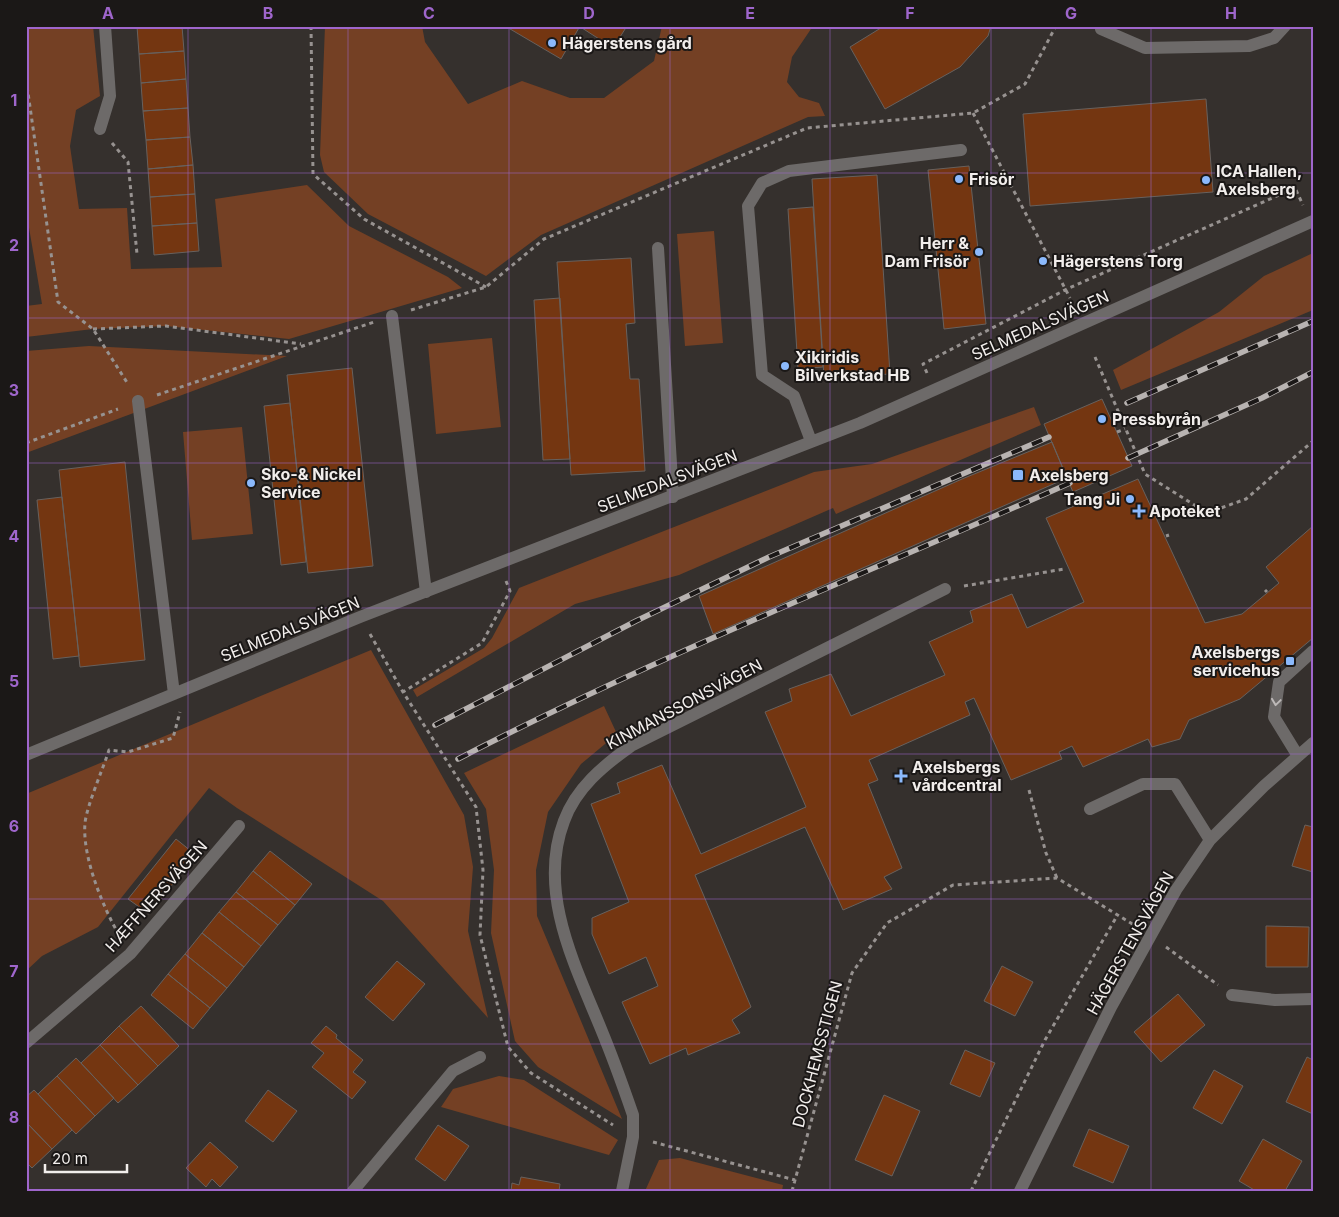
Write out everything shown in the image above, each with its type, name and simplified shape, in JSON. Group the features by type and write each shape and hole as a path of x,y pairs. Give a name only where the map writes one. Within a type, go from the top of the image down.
{"street":[{"path":"100,129 110,96 105,26"},
{"path":"1101,29 1145,48 1249,46 1274,38 1285,26"},
{"path":"811,442 794,396 762,376 748,206 762,183 788,171 961,150"},
{"name":"SELMEDALSVÄGEN","path":"26,755 426,592 673,497 881,414 1313,221"},
{"path":"658,248 673,497"},
{"path":"392,316 426,592"},
{"path":"138,401 180,692"},
{"name":"KINMANSSONSVÄGEN","path":"622,1191 633,1137 633,1115 573,962 560,917 554,882 564,821 579,792 601,767 631,746 945,589"},
{"path":"1298,756 1274,717 1275,709 1279,682 1313,651"},
{"name":"HÄGERSTENSVÄGEN","path":"1020,1191 1103,1024 1176,890 1210,840 1313,743"},
{"path":"1090,810 1143,784 1175,784 1210,840"},
{"name":"HÆFFNERSVÄGEN","path":"26,1043 130,954 240,826"},
{"path":"1232,995 1275,1000 1313,999"},
{"path":"353,1191 453,1071 480,1057"}],"path":[{"path":"311,26 313,174 364,220 486,288"},
{"path":"26,443 138,401 303,344 486,288 544,239 807,128 973,113 1026,84 1056,26"},
{"path":"26,79 58,302 93,329 138,401"},
{"path":"973,113 1067,289 1070,298"},
{"path":"100,129 128,162 137,254"},
{"path":"923,364 1067,289 1295,188"},
{"path":"93,329 166,326 303,344"},
{"path":"1095,357 1108,392 1145,474 1208,513 1246,499 1313,441"},
{"path":"1117,432 1124,428"},
{"path":"403,692 482,642 510,591 499,564"},
{"path":"945,589 1064,569"},
{"path":"378,649 476,807 483,870 480,934 508,1047 531,1074 633,1137 795,1180"},
{"path":"130,954 105,910 90,864 86,823 109,750 128,752 174,738 180,692"},
{"path":"1029,790 1046,853 1057,878 1150,935 1232,995"},
{"name":"DOCKHEMSSTIGEN","path":"792,1191 852,973 887,923 953,885 1057,878"},
{"path":"971,1191 1045,1040 1117,916"}],"shaded area":[{"path":"26,26 93,26 100,96 76,110 70,146 79,209 127,208 131,269 222,267 215,199 307,185 349,226 448,277 462,288 289,339 166,326 93,329 26,337 26,306 42,304 26,210"},
{"path":"325,26 422,26 425,42 468,104 522,81 570,98 604,98 654,61 662,26 813,26 792,57 787,82 799,97 819,103 825,116 808,117 541,235 486,276 368,214 324,172 320,155"},
{"path":"714,231 723,343 685,346 677,234"},
{"path":"1313,253 1313,310 1121,390 1113,370 1219,312 1264,276"},
{"path":"492,338 501,427 436,434 428,344"},
{"path":"89,346 287,356 26,453 26,351"},
{"path":"1034,407 1041,425 836,514 833,508 679,575 575,604 417,697 413,690 484,648 492,638 519,588 814,472 872,464"},
{"path":"242,427 253,534 192,540 183,432"},
{"path":"371,650 464,815 473,867 468,931 488,1018 383,901 237,808 209,788 98,927 42,956 26,971 26,794"},
{"path":"604,706 617,734 581,764 548,812 536,870 537,916 622,1119 538,1067 515,1041 491,933 494,870 486,809 464,773"},
{"path":"499,1076 524,1080 618,1140 609,1155 441,1107 453,1089"},
{"path":"680,1158 783,1185 782,1191 645,1191 659,1160"}],"building":[{"path":"137,26 182,26 184,51 139,54"},
{"name":"Hägerstens gård","path":"505,26 580,26 561,59"},
{"path":"584,26 627,26 613,48 582,28"},
{"path":"884,26 906,26 907,29 910,26 991,26 988,36 960,67 885,109 850,47"},
{"path":"184,51 186,79 141,83 139,54"},
{"path":"186,79 188,108 143,111 141,83"},
{"path":"1206,99 1213,192 1030,206 1023,114"},
{"path":"188,108 190,137 146,140 143,111"},
{"path":"190,137 193,165 148,169 146,140"},
{"path":"193,165 195,194 150,197 148,169"},
{"path":"969,166 986,324 944,329 928,170"},
{"path":"877,175 890,374 824,378 812,179"},
{"path":"195,194 197,223 152,226 150,197"},
{"path":"813,207 823,367 798,369 788,209"},
{"path":"197,223 199,251 154,255 152,226"},
{"path":"631,258 635,323 626,324 630,379 639,379 645,471 571,475 557,262"},
{"path":"560,298 570,459 543,460 534,300"},
{"path":"352,368 373,566 308,573 287,375"},
{"path":"1102,399 1132,466 1073,492 1044,424"},
{"path":"290,403 306,562 281,565 264,406"},
{"path":"1052,442 1067,478 713,634 699,596 962,479"},
{"path":"125,462 145,660 80,667 59,470"},
{"path":"1138,479 1205,623 1242,614 1279,583 1266,567 1313,526 1313,638 1240,699 1189,720 1180,739 1152,747 1148,739 1083,767 1072,746 1059,752 1062,759 1011,780 974,698 965,702 970,715 869,760 878,780 868,784 902,868 884,877 892,889 843,910 805,827 695,875 751,1007 732,1020 740,1033 688,1055 686,1048 650,1064 622,1002 658,986 646,957 609,974 592,934 592,918 629,902 591,804 620,793 617,783 662,765 701,854 806,807 765,712 792,701 789,689 831,674 851,716 945,675 929,642 973,622 970,611 1012,594 1027,628 1084,602 1046,518"},
{"path":"62,497 79,656 53,659 37,500"},
{"path":"1305,825 1313,827 1313,872 1292,866"},
{"path":"176,839 196,855 149,914 128,899"},
{"path":"270,851 312,884 295,905 253,871"},
{"path":"253,871 295,905 278,925 236,892"},
{"path":"236,892 278,925 261,946 219,912"},
{"path":"219,912 261,946 244,967 202,933"},
{"path":"1266,926 1309,927 1308,967 1266,967"},
{"path":"202,933 244,967 227,988 185,954"},
{"path":"185,954 227,988 210,1008 168,974"},
{"path":"397,961 425,984 393,1021 365,997"},
{"path":"1002,966 1033,982 1015,1016 984,1001"},
{"path":"168,974 210,1008 193,1029 151,995"},
{"path":"1178,994 1205,1025 1161,1062 1134,1032"},
{"path":"141,1006 179,1046 158,1066 119,1026"},
{"path":"119,1026 158,1066 138,1085 100,1045"},
{"path":"326,1026 337,1035 336,1038 363,1060 353,1072 366,1082 352,1099 312,1067 324,1053 311,1043"},
{"path":"100,1045 138,1085 118,1103 81,1063"},
{"path":"965,1050 995,1063 980,1097 950,1084"},
{"path":"1307,1057 1313,1060 1313,1114 1286,1102"},
{"path":"76,1058 114,1098 95,1116 57,1076"},
{"path":"1214,1070 1243,1086 1222,1124 1193,1108"},
{"path":"57,1076 95,1116 76,1134 38,1094"},
{"path":"34,1090 72,1130 52,1149 26,1122 26,1097"},
{"path":"268,1090 297,1111 273,1142 245,1121"},
{"path":"884,1095 920,1111 892,1176 855,1160"},
{"path":"26,1122 52,1149 32,1168 26,1162"},
{"path":"438,1125 469,1146 445,1181 415,1159"},
{"path":"1089,1129 1129,1146 1113,1183 1073,1166"},
{"path":"1263,1139 1302,1161 1285,1191 1256,1191 1239,1181"},
{"path":"210,1142 238,1167 220,1187 212,1179 206,1187 186,1168"},
{"path":"521,1177 560,1184 559,1191 511,1191 512,1183 519,1185"}],"railway":[{"path":"1127,403 1313,321"},
{"path":"1128,458 1262,398 1313,372"},
{"path":"435,725 636,621 769,557 1049,437"},
{"path":"458,759 533,721 685,650 1070,483"}],"place":[{"name":"Hägerstens gård","path":"552,43"},
{"name":"Frisör","path":"959,179"},
{"name":"ICA Hallen, Axelsberg","path":"1206,180"},
{"name":"Herr & Dam Frisör","path":"979,252"},
{"name":"Hägerstens Torg","path":"1043,261"},
{"name":"Xikiridis Bilverkstad HB","path":"785,366"},
{"name":"Pressbyrån","path":"1102,419"},
{"name":"Axelsberg","path":"1018,475"},
{"name":"Sko-& Nickel Service","path":"251,483"},
{"name":"Tang Ji","path":"1130,499"},
{"name":"Apoteket","path":"1139,511"},
{"name":"Axelsbergs servicehus","path":"1290,661"},
{"name":"Axelsbergs vårdcentral","path":"901,776"}]}
